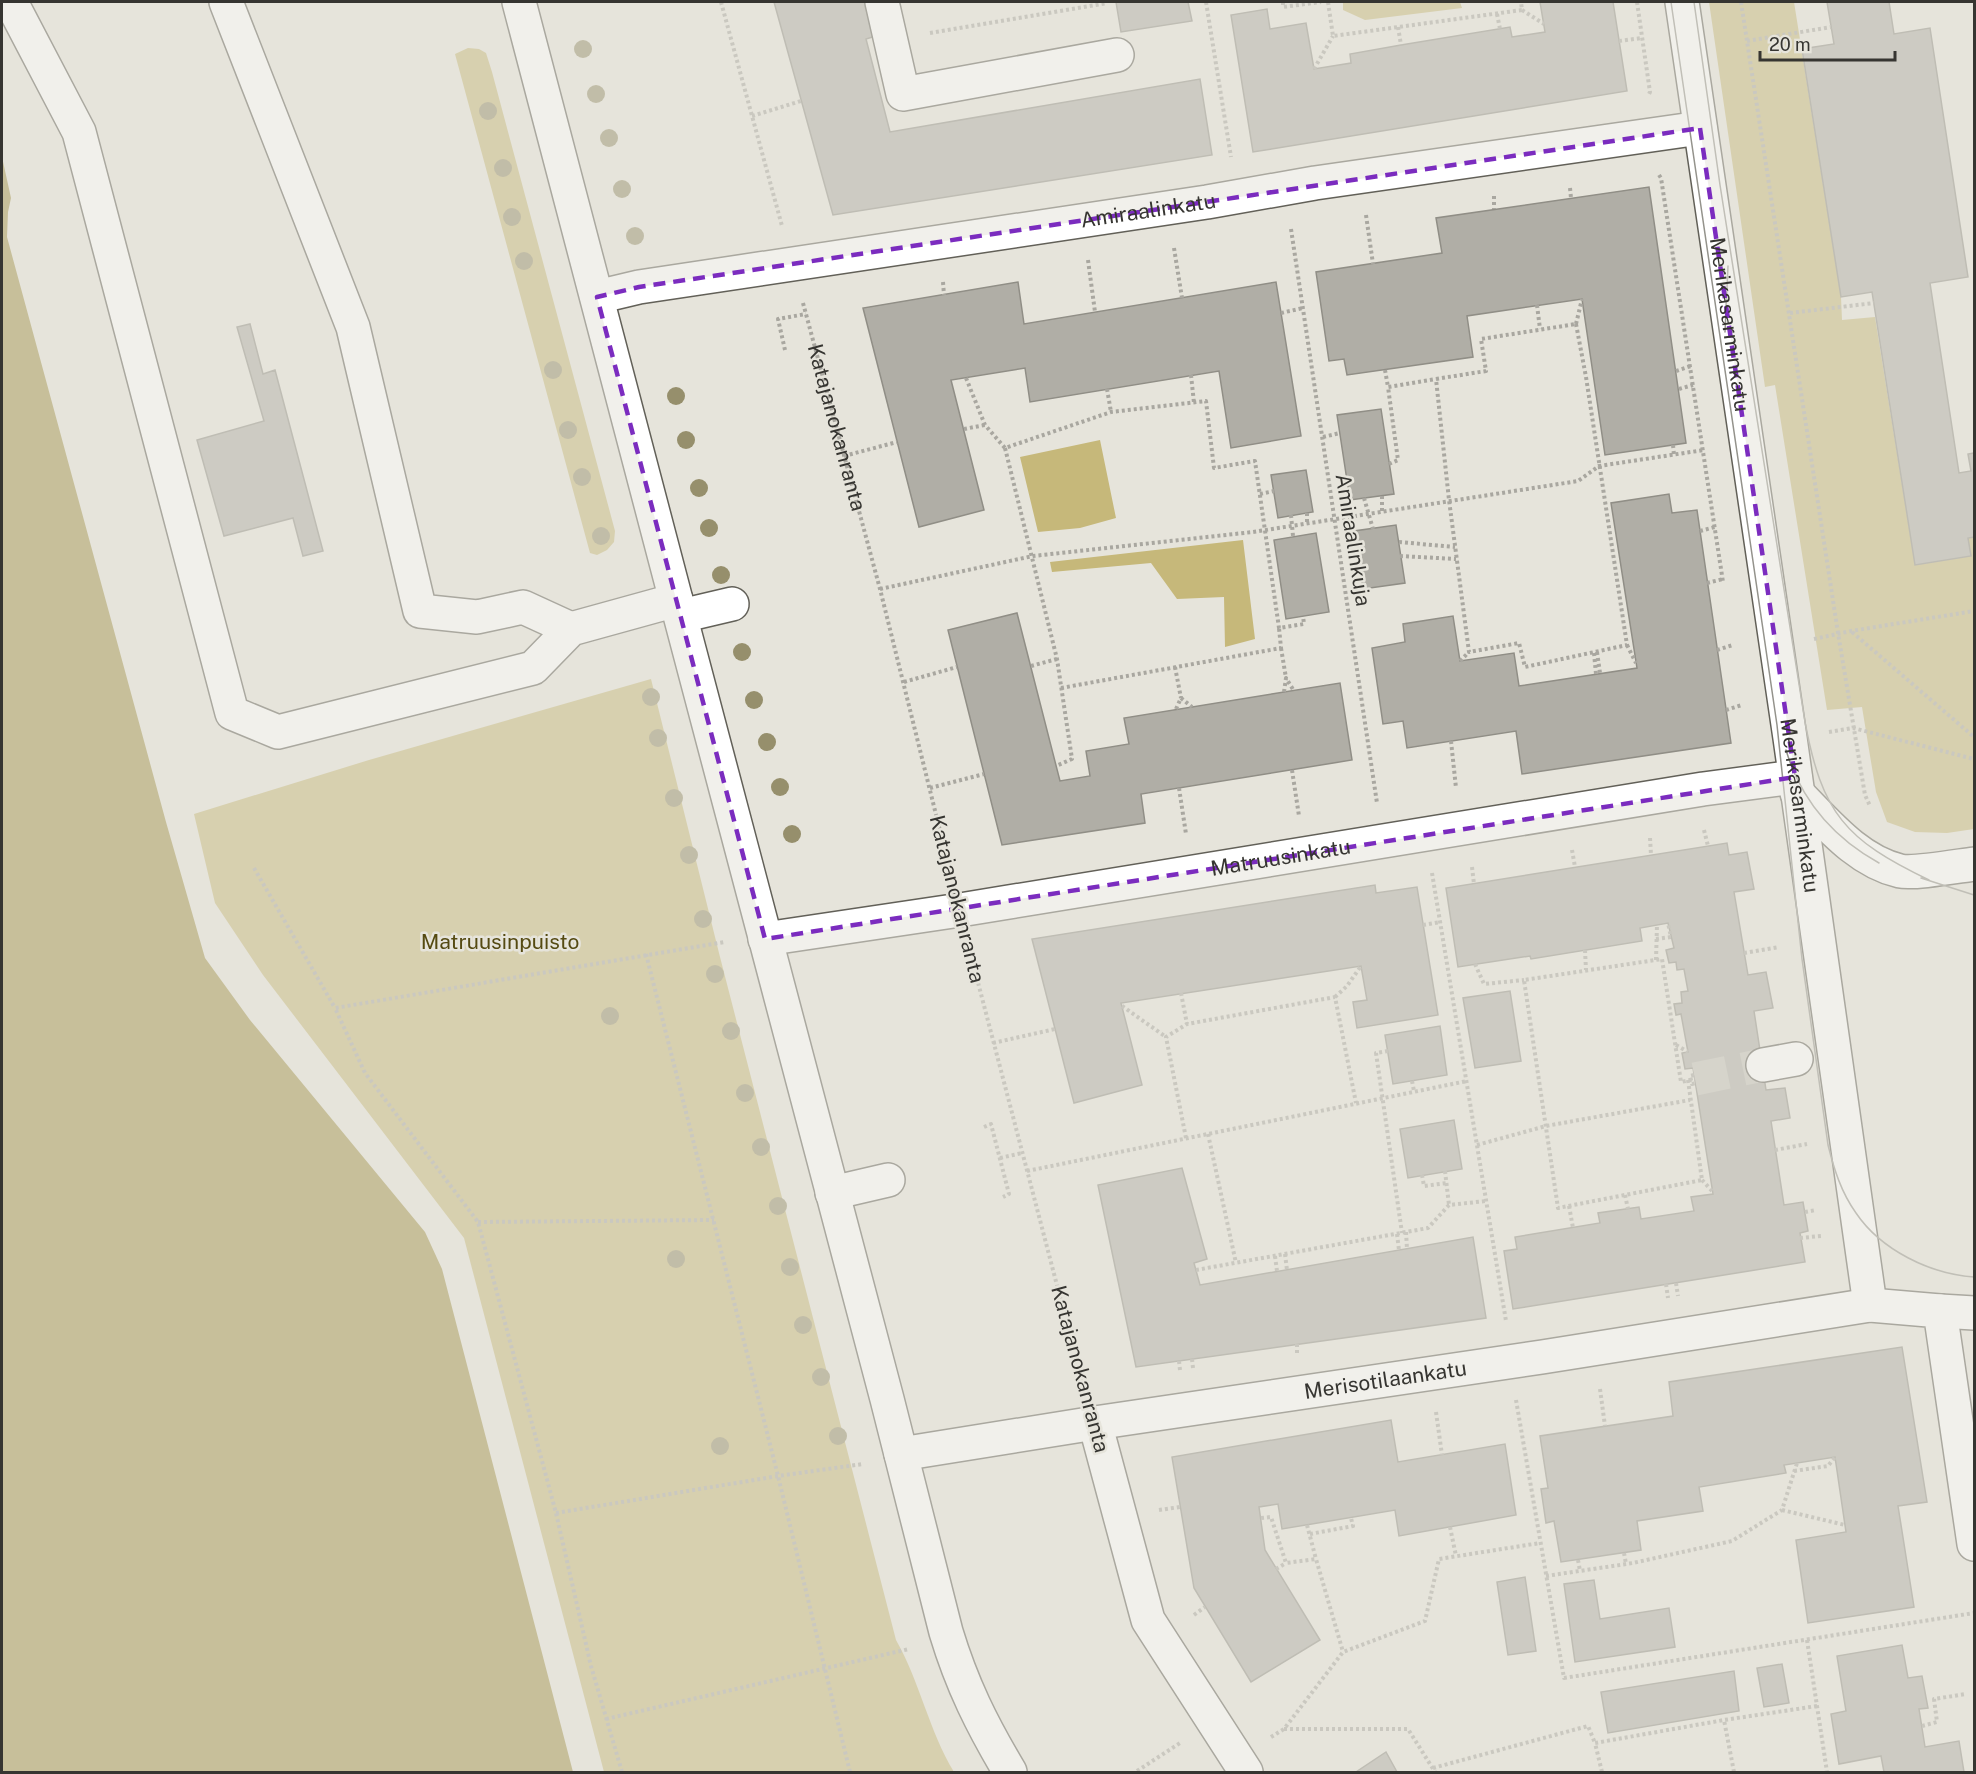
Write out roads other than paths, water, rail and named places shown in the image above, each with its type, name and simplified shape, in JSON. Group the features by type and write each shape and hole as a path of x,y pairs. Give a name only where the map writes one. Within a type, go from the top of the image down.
{"street":[{"path":"11,2 79,132 232,713 278,732 533,668 571,629 679,608 732,604"},
{"path":"226,2 353,327 420,611 477,617 523,607 571,629"},
{"path":"519,2 957,1667 982,1725 1010,1773"},
{"path":"882,2 903,94 1117,55"},
{"name":"Merikasarminkatu","path":"1682,2 1870,1305"},
{"name":"Amiraalinkatu","path":"597,297 639,287 1207,202 1315,183 1700,128"},
{"path":"1796,785 1841,836 1860,852 1879,863 1901,872 1974,864"},
{"name":"Matruusinkatu","path":"765,939 1405,839 1703,789 1796,785"},
{"path":"1763,1065 1796,1059"},
{"path":"832,1193 888,1180"},
{"path":"1870,1305 1974,1313"},
{"name":"Merisotilaankatu","path":"901,1454 1870,1305"},
{"path":"1940,1311 1974,1544"},
{"name":"Katajanokanranta","path":"1095,1423 1148,1620 1241,1765"}],"tunnel":[{"path":"1695,1079 1763,1065"}],"tram line":[{"path":"1671,2 1777,725 1802,959 1828,1145 1846,1197 1866,1226 1879,1238 1893,1249 1924,1265 1957,1275 1974,1277"},
{"path":"1694,2 1720,185 1805,722 1812,753 1820,779 1842,820 1857,836 1877,851 1929,880"},
{"path":"1725,332 1728,266"},
{"path":"1786,750 1801,785 1821,816 1848,842 1879,863"},
{"path":"1921,878 1974,895"}],"park label":[{"name":"Matruusinpuisto","path":"500,942"}]}
